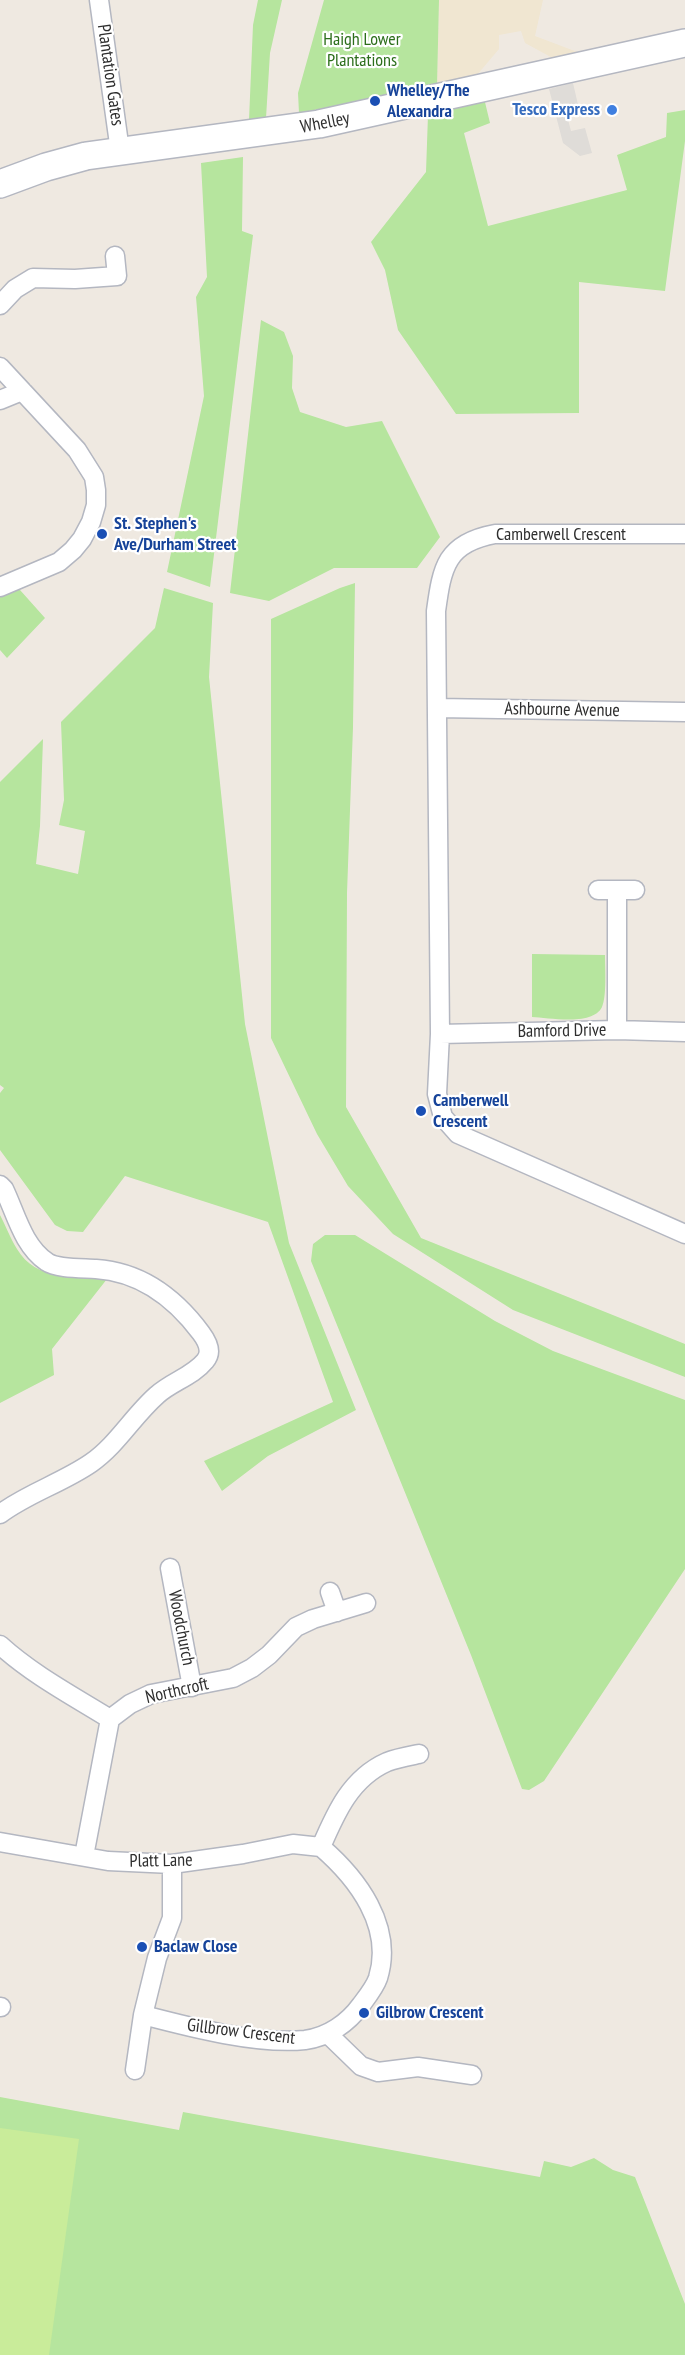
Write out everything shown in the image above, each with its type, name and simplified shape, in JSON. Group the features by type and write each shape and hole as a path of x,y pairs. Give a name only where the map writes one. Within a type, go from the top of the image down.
{"main road":[{"name":"Whelley","path":"0,184 46,167 86,156 293,129 449,97 685,43"}],"street":[{"name":"Plantation Gates","path":"99,0 120,151"},
{"path":"0,305 15,289 33,278 119,283 116,256"},
{"path":"0,367 77,450 94,477 96,505 91,522 82,539 59,562 0,587"},
{"path":"0,400 22,391"},
{"name":"Camberwell Crescent","path":"685,534 495,534 474,538 455,550 440,576 436,612 440,1034 437,1094 443,1117 458,1134 685,1234"},
{"name":"Ashbourne Avenue","path":"438,708 685,712"},
{"path":"598,890 626,890 617,1030"},
{"name":"Bamford Drive","path":"440,1034 617,1030 685,1032"},
{"path":"0,1185 30,1244 49,1263 121,1272 154,1287 192,1320 207,1341 209,1352 206,1361 158,1394 108,1449 90,1464 18,1501 0,1514"},
{"name":"Woodchurch","path":"170,1568 180,1588 192,1687"},
{"path":"330,1592 337,1611"},
{"name":"Northcroft","path":"110,1719 130,1704 151,1694 233,1678 252,1668 269,1655 296,1628 313,1619 366,1603"},
{"path":"0,1645 48,1680 110,1719 84,1856"},
{"path":"321,1847 333,1818 353,1787 372,1770 389,1761 419,1754"},
{"name":"Platt Lane","path":"0,1842 108,1861 172,1864 293,1844 321,1847"},
{"name":"Gillbrow Crescent","path":"143,2014 198,2030 276,2040 305,2040 329,2035 356,2013 378,1980 382,1963 381,1941 366,1898 338,1862 321,1847"},
{"path":"135,2070 143,2014 157,1958 172,1917 172,1864"},
{"path":"329,2035 361,2066 378,2072 418,2067 476,2076"}],"shaded area":[{"path":"439,0 543,0 535,36 588,56 560,62 525,43 521,31 499,35 499,49 477,75 437,86"},
{"path":"573,83 579,109 566,112 571,131 585,128 592,153 580,156 563,143 549,89"}],"green space":[{"name":"Haigh Lower Plantations","path":"258,0 282,0 270,53 266,118 249,120 253,25"},
{"name":"Haigh Lower Plantations","path":"324,0 439,0 437,86 299,113 298,93"},
{"path":"484,98 490,123 464,133 488,226 627,190 617,155 666,137 667,113 685,110 685,141 665,291 579,282 579,413 456,414 398,330 385,270 371,242 426,172 428,115"},
{"path":"243,157 242,231 253,235 210,587 167,572 204,396 196,297 207,277 201,163"},
{"path":"261,320 284,332 293,356 292,388 300,412 346,427 382,421 440,537 417,568 334,568 269,601 230,593"},
{"path":"12,581 45,618 7,658 0,650 0,587"},
{"path":"355,583 347,893 346,1107 421,1238 685,1344 685,1377 513,1310 393,1234 348,1186 317,1134 271,1038 271,619"},
{"path":"164,588 213,603 209,677 245,1024 289,1243 356,1410 268,1456 222,1491 204,1461 333,1402 268,1222 125,1176 83,1232 67,1231 55,1225 0,1150 0,1093 4,1088 0,1085 0,782 43,739 40,826 36,864 78,874 85,831 59,825 64,800 61,722 155,628"},
{"path":"532,954 605,955 605,996 602,1007 590,1017 581,1019 532,1017"},
{"path":"0,1215 17,1249 35,1267 45,1272 69,1277 107,1279 52,1349 54,1375 0,1403"},
{"path":"325,1235 355,1235 495,1321 553,1351 685,1400 685,1569 544,1781 529,1790 522,1789 471,1655 311,1261 313,1244"},
{"path":"0,2097 179,2130 183,2112 540,2177 544,2161 571,2167 594,2158 613,2170 635,2177 685,2304 685,2355 0,2355"},
{"path":"0,2128 79,2139 49,2355 0,2355"}],"place":[{"name":"Whelley/The Alexandra","path":"375,101"},
{"name":"Tesco Express","path":"612,110"},
{"name":"St. Stephen's Ave/Durham Street","path":"102,534"},
{"name":"Camberwell Crescent","path":"421,1111"},
{"name":"Baclaw Close","path":"142,1947"},
{"name":"Gilbrow Crescent","path":"364,2013"}]}
